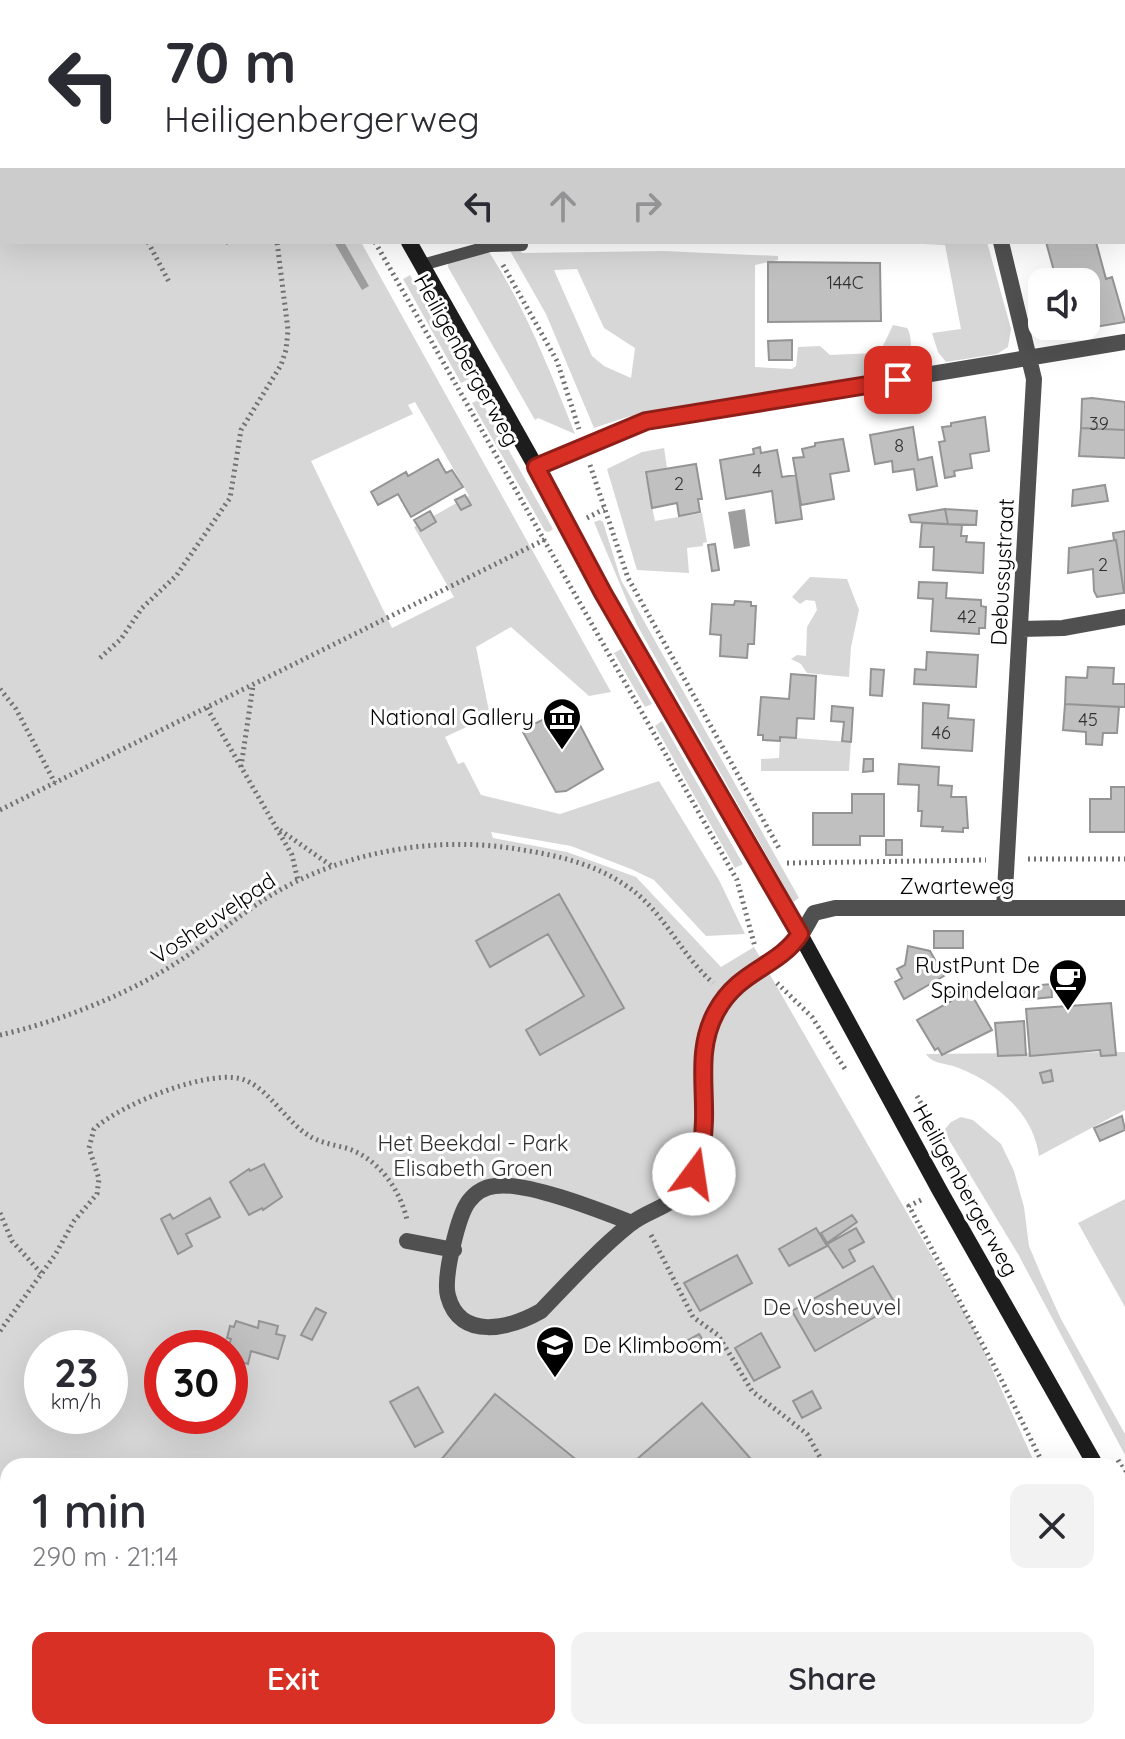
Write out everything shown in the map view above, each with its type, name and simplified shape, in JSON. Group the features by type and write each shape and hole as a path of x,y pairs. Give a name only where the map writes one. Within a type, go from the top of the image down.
{"main road":[{"name":"Heiligenbergerweg","path":"410,244 603,593 800,934 940,1191 1091,1458"}],"street":[{"name":"Debussystraat","path":"1002,244 1034,379 1004,908"},
{"path":"536,467 646,421 1125,342"},
{"path":"1021,629 1063,628 1125,617"},
{"name":"Zwarteweg","path":"800,934 814,913 835,908 1125,908"},
{"path":"637,1220 517,1187 496,1185 477,1193 463,1211 447,1282 448,1297 462,1317 473,1324 500,1328 541,1311 637,1220 673,1201 683,1191 694,1174 703,1136 703,1054 715,1013 728,994 751,972 790,949 800,934"},
{"path":"407,1241 454,1250"}],"lane":[{"name":"Heiligenbergerweg","path":"422,265 490,246 522,245"}],"path":[{"path":"149,244 169,282"},
{"path":"100,658 121,639 142,608 176,576 230,498 241,430 281,365 286,350 288,330 277,244"},
{"name":"Heiligenbergerweg","path":"376,244 737,880 753,943 764,965 780,987 799,1005"},
{"path":"510,274 557,361 628,578 794,876"},
{"path":"0,810 544,540"},
{"path":"241,767 253,685"},
{"path":"0,689 16,709 55,783"},
{"path":"207,708 292,855 298,881"},
{"path":"276,827 333,867"},
{"name":"Vosheuvelpad","path":"0,1035 64,1015 141,984 200,947 265,899 298,881 333,867 401,849 461,844 510,848 585,864 612,876 652,905 695,966 728,994"},
{"path":"787,863 1125,859"},
{"path":"0,1331 74,1221 97,1194 99,1179 89,1148 94,1129 135,1103 225,1076 244,1079 255,1086 312,1138 353,1151 374,1164 395,1190 404,1208 409,1227 407,1241"},
{"path":"940,1191 909,1206 1040,1458"},
{"path":"0,1213 12,1241 41,1273"},
{"path":"637,1220 693,1317 718,1335 752,1391 807,1434 820,1458"}],"green space":[{"name":"Het Beekdal - Park Elisabeth Groen","path":"0,244 362,244 611,692 589,696 511,627 476,647 490,716 445,737 458,764 464,762 481,795 560,814 659,781 719,880 745,934 706,936 654,880 571,846 491,832 493,838 567,852 636,877 721,967 754,947 974,1329 1032,1458 0,1458","holes":["415,402 469,496 414,527 454,597 392,628 311,461 413,414 408,405"]},
{"path":"506,244 517,244 522,253 663,251 778,256 778,260 755,265 755,367 792,369 796,366 798,347 820,346 830,355 874,353 882,348 893,325 907,328 910,335 913,356 909,368 627,417 594,428 546,314","holes":["577,269 604,328 635,348 631,378 604,366 592,356 554,270"]},
{"path":"923,244 988,244 1011,329 1008,347 997,354 946,362 938,352 932,333 961,329 945,245"},
{"path":"489,252 526,318 575,434 538,418 535,420 448,267 448,262"},
{"path":"410,275 469,379 461,383 403,279"},
{"path":"480,399 553,529 549,532 545,531 472,403"},
{"path":"664,448 667,468 645,473 655,521 702,513 707,542 703,546 687,548 689,573 637,570 607,469 642,452"},
{"path":"600,520 621,580 799,898 793,902 637,625 594,522"},
{"path":"810,577 847,579 859,610 851,647 849,677 807,673 801,664 791,659 797,655 806,656 807,627 817,610 815,601 806,600 800,604 792,597"},
{"path":"621,649 652,704 645,707 614,653"},
{"path":"662,721 743,864 735,868 655,726"},
{"path":"780,737 851,742 849,771 761,771 761,759 779,758"},
{"path":"1125,1052 1125,1110 1039,1156 1029,1126 1000,1092 987,1082 955,1066 937,1062 926,1054"},
{"path":"961,1117 973,1120 1001,1144 1014,1171 1024,1207 1029,1246 1061,1319 1125,1434 1125,1455 1018,1254 949,1140 945,1129"},
{"path":"1125,1199 1125,1307 1078,1223"}],"shaded area":[{"path":"335,244 345,244 369,286 362,290"},
{"path":"745,509 750,546 734,549 728,512"}],"building":[{"path":"1047,244 1097,244 1106,279 1112,277 1125,322 1100,326 1100,268 1053,268"},
{"path":"768,262 880,263 881,321 768,322"},
{"path":"792,340 792,360 769,360 768,341"},
{"path":"1082,399 1125,402 1125,430 1081,428"},
{"path":"985,417 989,451 970,454 972,468 954,471 955,476 945,478 939,442 945,441 942,427"},
{"path":"913,427 918,460 932,457 937,486 917,490 914,469 893,472 892,461 875,464 870,435"},
{"path":"1081,428 1125,430 1125,458 1079,456"},
{"path":"843,439 849,471 830,474 834,499 801,505 793,458 804,457 802,449 815,446 815,443"},
{"path":"760,447 761,453 777,450 782,477 796,475 802,519 776,523 772,491 726,499 720,460 754,454 753,449"},
{"path":"438,459 446,473 452,470 463,487 411,517 398,494 378,505 371,492 406,472 408,476"},
{"path":"696,464 702,499 698,499 700,512 679,516 677,503 652,508 646,472"},
{"path":"1105,485 1108,501 1072,506 1073,490"},
{"path":"465,495 471,505 461,510 455,500"},
{"path":"945,509 977,511 976,525 948,524"},
{"path":"945,509 948,524 911,522 909,515"},
{"path":"430,511 436,522 421,531 414,520"},
{"path":"922,523 962,525 961,536 967,536 966,542 984,543 983,573 933,570 934,547 920,547"},
{"path":"1125,531 1125,593 1124,593 1113,533"},
{"path":"1116,540 1124,593 1097,597 1093,569 1068,573 1069,548"},
{"path":"715,544 719,570 712,571 708,545"},
{"path":"919,582 947,583 946,598 981,600 981,606 986,607 985,628 979,628 979,634 931,631 933,599 918,598"},
{"path":"735,601 751,602 751,606 756,606 754,644 748,644 747,658 720,656 721,635 710,634 712,604 734,605"},
{"path":"927,652 978,655 976,687 914,684 915,669 926,670"},
{"path":"1088,667 1114,668 1113,684 1125,684 1125,707 1065,704 1066,677 1087,678"},
{"path":"871,669 884,670 882,696 870,695"},
{"path":"791,674 816,676 814,719 797,718 796,738 763,740 763,735 758,735 761,697 789,699"},
{"path":"923,703 949,705 948,718 974,720 972,751 922,748"},
{"path":"1065,704 1119,707 1117,733 1103,733 1102,745 1086,744 1086,732 1063,730"},
{"path":"570,706 603,769 566,791 556,792 523,732"},
{"path":"832,706 853,708 851,742 842,741 844,722 831,721"},
{"path":"864,759 873,759 873,771 863,772"},
{"path":"899,764 939,767 938,785 952,786 951,797 966,797 968,828 963,828 963,832 921,826 919,785 898,784"},
{"path":"1111,787 1125,787 1125,832 1090,832 1090,799 1111,799"},
{"path":"852,794 884,794 884,836 860,836 860,845 813,845 813,813 852,813"},
{"path":"886,840 902,840 902,855 886,855"},
{"path":"559,894 624,1008 540,1055 526,1030 584,996 548,934 490,967 476,941"},
{"path":"934,931 963,931 963,948 934,948"},
{"path":"908,946 930,951 944,976 904,999 895,982 902,978 897,969 905,965"},
{"path":"1051,984 1052,997 1023,1000 1021,987"},
{"path":"962,987 966,992 969,990 992,1030 942,1055 938,1048 935,1050 917,1020 951,1001 947,994"},
{"path":"1111,1003 1116,1055 1101,1056 1100,1050 1030,1056 1026,1009"},
{"path":"1024,1021 1026,1055 998,1056 995,1023"},
{"path":"1051,1070 1053,1081 1043,1083 1040,1073"},
{"path":"1122,1116 1125,1130 1100,1141 1094,1128"},
{"path":"264,1164 282,1197 249,1215 230,1182 249,1169"},
{"path":"210,1198 220,1217 186,1234 192,1246 178,1254 161,1219 170,1214 173,1219"},
{"path":"852,1215 857,1222 827,1243 821,1233"},
{"path":"816,1228 827,1246 789,1266 779,1249"},
{"path":"856,1228 864,1242 849,1250 855,1261 843,1268 827,1244"},
{"path":"737,1255 752,1283 700,1311 684,1283"},
{"path":"873,1266 896,1305 815,1351 792,1311"},
{"path":"316,1308 326,1313 312,1340 301,1335"},
{"path":"236,1321 258,1328 259,1321 278,1326 276,1334 285,1336 278,1359 251,1351 248,1364 248,1330 229,1330 230,1326 234,1327"},
{"path":"761,1333 780,1367 754,1381 735,1348"},
{"path":"699,1334 704,1342 693,1348 688,1340"},
{"path":"418,1387 443,1432 415,1447 390,1402"},
{"path":"812,1391 821,1408 802,1418 793,1401"},
{"path":"495,1394 574,1458 443,1458"},
{"path":"702,1403 750,1458 638,1458"}],"place":[{"name":"National Gallery","path":"562,751"},
{"name":"RustPunt De Spindelaar","path":"1068,1012"},
{"name":"De Klimboom","path":"555,1379"}],"route":[{"path":"694,1174 703,1136 703,1054 715,1013 734,987 751,972 790,949 800,934 603,593 536,467 646,421 898,380"}],"park label":[{"name":"De Vosheuvel","path":"832,1307"}]}
